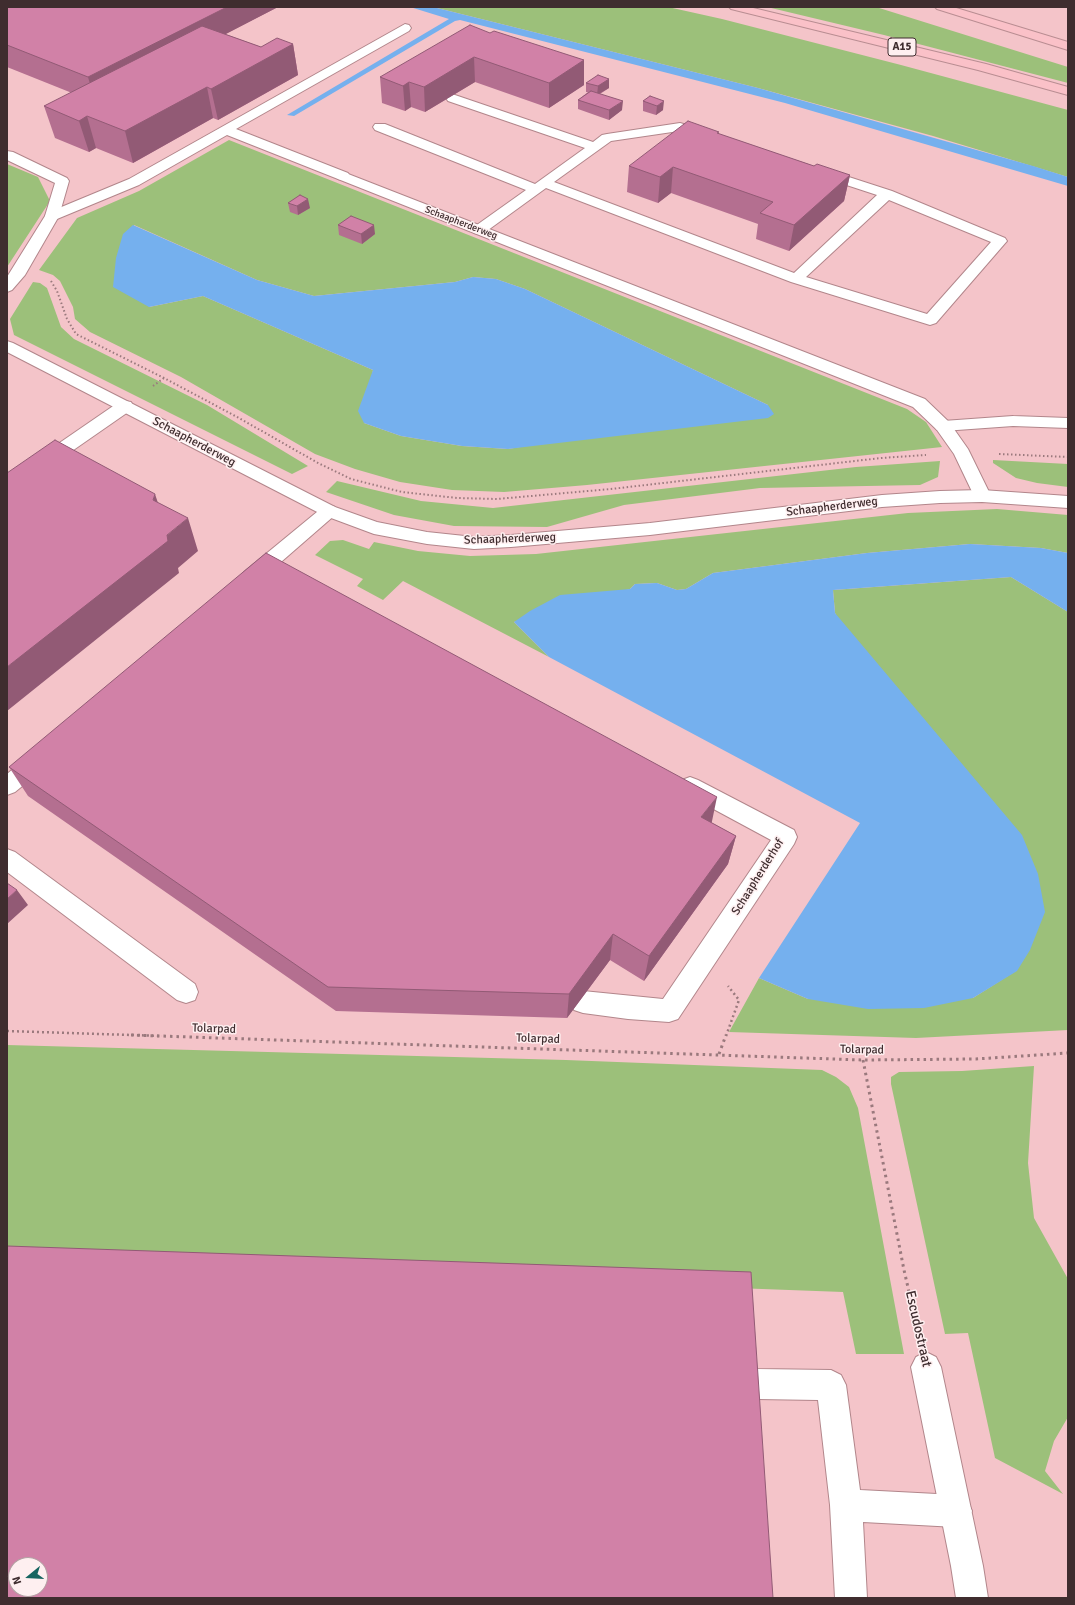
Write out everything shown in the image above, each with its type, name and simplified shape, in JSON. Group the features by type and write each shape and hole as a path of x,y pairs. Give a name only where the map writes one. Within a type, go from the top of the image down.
{"highway":[{"name":"A15","path":"734,7 975,65 1068,91"},
{"path":"941,7 1068,46"}],"street":[{"path":"52,216 134,182 405,28"},
{"path":"452,98 596,147"},
{"path":"479,230 607,138 680,126 724,141"},
{"path":"380,127 796,279 930,320 1000,241 887,194 806,168"},
{"name":"Schaapherderweg","path":"226,130 919,403 943,426 962,453 982,496"},
{"path":"7,287 17,275 52,216 62,181 8,155"},
{"path":"796,279 887,194"},
{"name":"Schaapherderweg","path":"7,346 329,511 374,528 427,538 474,543 511,541 650,529 882,501 940,497 982,496 1068,502"},
{"path":"7,488 125,406"},
{"path":"943,426 1013,421 1068,423"},
{"path":"236,591 329,511"},
{"path":"271,560 291,571"},
{"path":"7,786 54,746"},
{"name":"Schaapherderhof","path":"583,1002 628,1008 669,1011 786,837 675,777"},
{"path":"7,859 186,992"},
{"name":"Escudostraat","path":"926,1367 956,1511 972,1598"},
{"path":"758,1384 831,1385 846,1505 851,1598"},
{"path":"846,1505 956,1511"}],"path":[{"path":"17,275 36,276 50,279 57,291 67,319 76,334 107,348 198,396 318,463 351,479 402,492 457,498 498,499 611,489 881,458 962,453 1068,457"},
{"path":"704,959 739,1000 719,1054"},
{"name":"Tolarpad","path":"7,1031 863,1060 976,1058 1068,1053"},
{"name":"Escudostraat","path":"863,1060 904,1270 926,1367"}],"green space":[{"path":"433,7 668,7 722,19 901,65 1068,110 1068,177 933,136 758,88"},
{"path":"767,7 876,7 1068,67 1068,83 884,35"},
{"path":"229,140 907,409 926,422 942,447 587,485 504,492 452,490 400,482 355,469 315,454 181,377 90,332 75,319 73,307 60,281 53,275 39,270 77,218 139,191","holes":["134,225 257,280 314,296 455,282 473,277 496,279 525,289 768,405 508,449 462,446 401,436 364,423 373,370 203,296 149,307"]},
{"path":"7,164 38,177 50,201 7,267"},
{"path":"33,282 40,283 47,288 61,327 74,339 207,405 308,466 292,474 14,335 10,319"},
{"path":"993,460 1068,464 1068,487 1037,483 1016,478 993,463"},
{"path":"940,461 938,477 920,485 760,488 624,505 547,527 454,526 394,515 326,492 337,481 421,501 493,508 856,467"},
{"path":"997,509 1068,515 1068,553 1041,548 970,544 867,553 713,573 686,589 677,590 657,583 635,584 630,589 514,622 549,657 403,581 383,600 357,586 363,579 315,555 330,541 343,540 369,549 374,542 418,551 470,556 536,554 908,513"},
{"path":"1011,577 1068,612 1068,1030 916,1038 729,1032 759,978 808,999 973,998 1017,970 835,613 833,590"},
{"path":"7,1045 566,1060 822,1070 836,1077 849,1087 858,1108 904,1354 856,1354 843,1292 7,1261"},
{"path":"1034,1066 1028,1163 1034,1218 1068,1279 1068,1417 1054,1441 1045,1471 1063,1494 995,1458 968,1333 945,1334 891,1084 891,1077 899,1072 962,1071"}],"water":[{"path":"410,7 433,7 758,88 1068,177 1068,186 785,103 460,20 455,21 294,116 287,115 449,19"},
{"path":"133,225 257,280 314,296 455,282 473,277 496,279 525,289 768,405 774,414 768,418 508,449 462,446 401,436 364,423 358,411 373,370 203,296 149,307 113,287 116,258 123,234"},
{"path":"970,544 1041,548 1068,553 1068,612 1011,577 833,590 835,613 1022,835 1038,874 1045,912 1030,950 1017,971 973,998 924,1008 868,1009 808,999 759,978 860,823 549,657 514,622 530,611 560,595 630,589 635,584 657,583 677,590 686,589 713,573 867,553"}],"building":[{"path":"7,7 227,7 88,77 7,45"},
{"path":"470,25 490,33 494,31 584,60 549,83 474,57 424,87 409,82 403,86 380,77"},
{"path":"202,26 261,47 277,38 293,44 211,89 207,87 125,131 87,116 79,121 44,106"},
{"path":"598,75 609,79 598,86 586,83"},
{"path":"591,91 623,101 609,110 578,100"},
{"path":"650,96 664,101 657,106 643,101"},
{"path":"688,121 719,132 717,133 814,166 817,164 850,175 794,225 760,213 773,202 673,167 660,177 629,166"},
{"path":"300,195 308,199 297,206 288,203"},
{"path":"351,216 374,225 361,234 338,225"},
{"path":"55,440 155,494 153,500 188,518 167,535 168,541 7,667 7,473"},
{"path":"266,553 717,797 701,817 736,836 649,956 613,934 569,994 328,987 9,767"},
{"path":"7,883 17,890 7,899"},
{"path":"7,1246 751,1272 773,1598 7,1598"}]}
